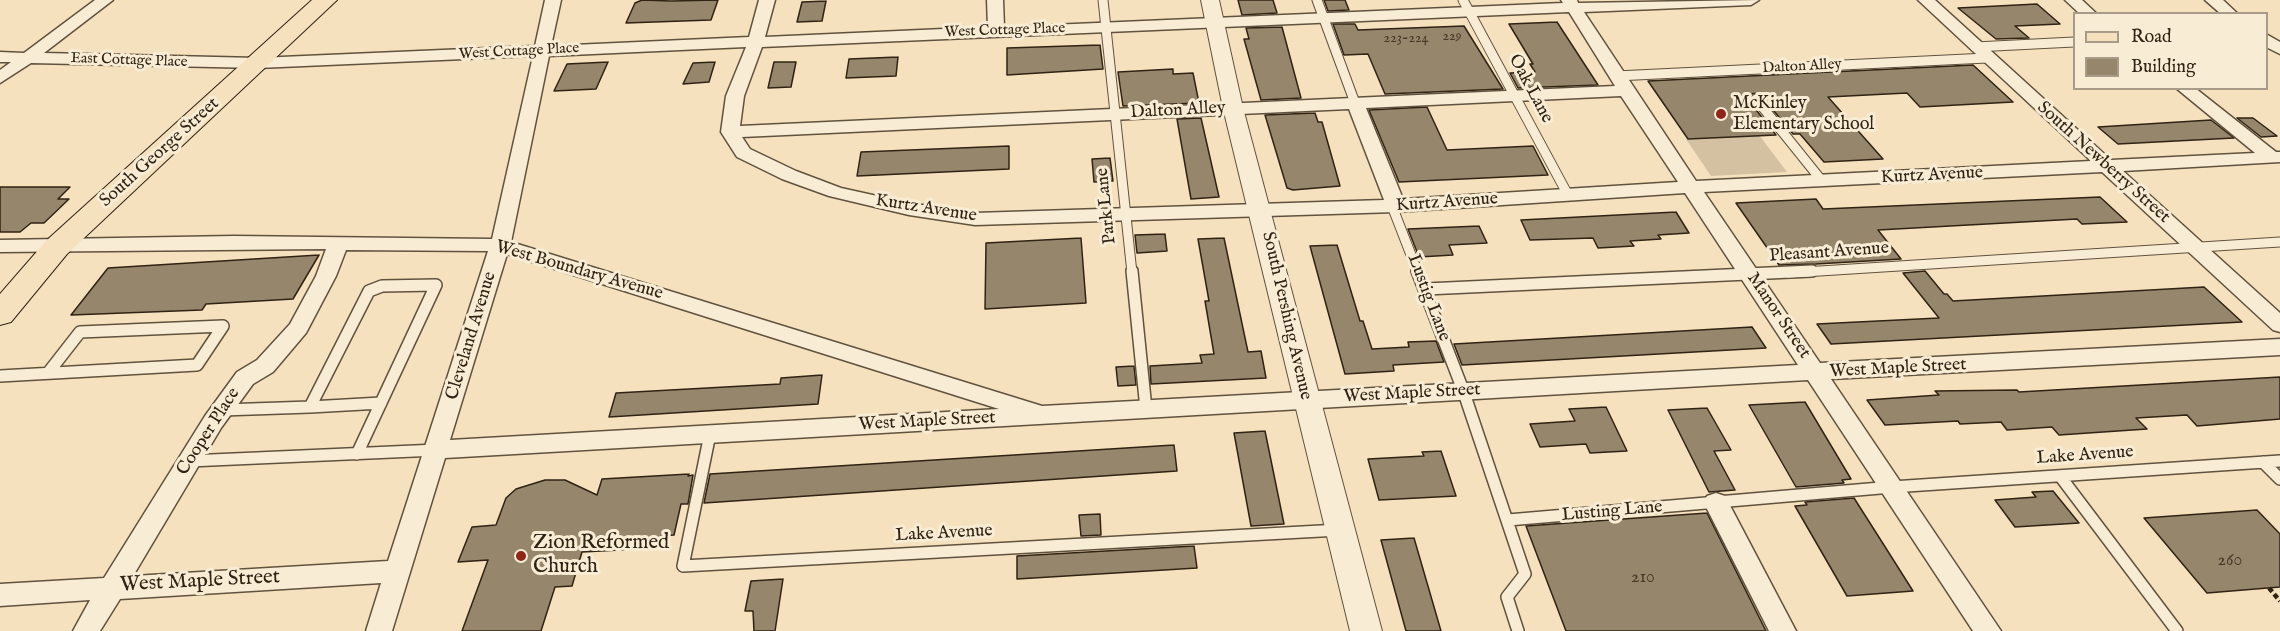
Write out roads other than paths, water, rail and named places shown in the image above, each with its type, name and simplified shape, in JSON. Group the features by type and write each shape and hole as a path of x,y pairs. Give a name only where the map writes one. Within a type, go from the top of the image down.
{"main road":[{"name":"South George Street","path":"0,314 57,247 326,0"}],"street":[{"path":"0,78 105,0"},
{"name":"Cleveland Avenue","path":"379,631 500,245 554,0"},
{"path":"730,132 735,96 756,42 767,0"},
{"path":"995,0 996,32"},
{"name":"West Cottage Place","path":"258,63 1107,27 1213,11 1324,18 1466,6 1751,0"},
{"name":"South Newberry Street","path":"1926,0 2107,168 2198,247 2280,326"},
{"path":"2073,0 2088,12"},
{"path":"2213,0 2228,12"},
{"name":"Manor Street","path":"1571,4 1621,83 1988,631"},
{"name":"South Pershing Avenue","path":"1213,11 1233,108 1261,210 1306,400 1342,530 1366,631"},
{"name":"East Cottage Place","path":"0,57 258,63"},
{"name":"Dalton Alley","path":"730,132 1516,96 1621,83"},
{"path":"2187,90 2275,157"},
{"name":"Lustig Lane","path":"1355,104 1394,206"},
{"name":"Kurtz Avenue","path":"730,132 744,153 789,175 836,192 909,209 975,219 1394,206 1691,187 2107,168 2275,157"},
{"name":"West Boundary Avenue","path":"0,246 339,242 500,245 1047,415"},
{"name":"Cooper Place","path":"86,631 222,410 245,378 265,366 298,328 326,276 339,242"},
{"name":"West Maple Street","path":"437,450 1462,390 2280,347"},
{"path":"1716,503 1783,631"},
{"name":"West Maple Street","path":"0,595 399,571"}],"lane":[{"name":"Park Lane","path":"1103,0 1146,409"},
{"path":"1317,0 1355,104"},
{"name":"Oak Lane","path":"1466,6 1568,195"},
{"name":"Dalton Alley","path":"1621,83 1981,53 2073,42"},
{"path":"1756,99 1822,181"},
{"name":"Lustig Lane","path":"1394,206 1462,390 1525,574 1507,597 1518,631"},
{"name":"Pleasant Avenue","path":"1426,289 1750,275 2280,242"},
{"path":"310,407 369,291 382,286 436,285 357,454"},
{"path":"0,375 48,373 197,365 223,326 80,332 48,373"},
{"path":"222,410 381,403"},
{"name":"Lake Avenue","path":"710,434 683,566 1342,530"},
{"path":"189,461 437,450"},
{"name":"Lake Avenue","path":"1892,488 2280,461"},
{"path":"2263,462 2280,479"},
{"path":"2060,476 2177,631"},
{"name":"Lusting Lane","path":"1508,520 1892,488"}],"place":[{"name":"McKinley Elementary School","path":"1721,114"},
{"name":"Zion Reformed Church","path":"521,556"}]}
